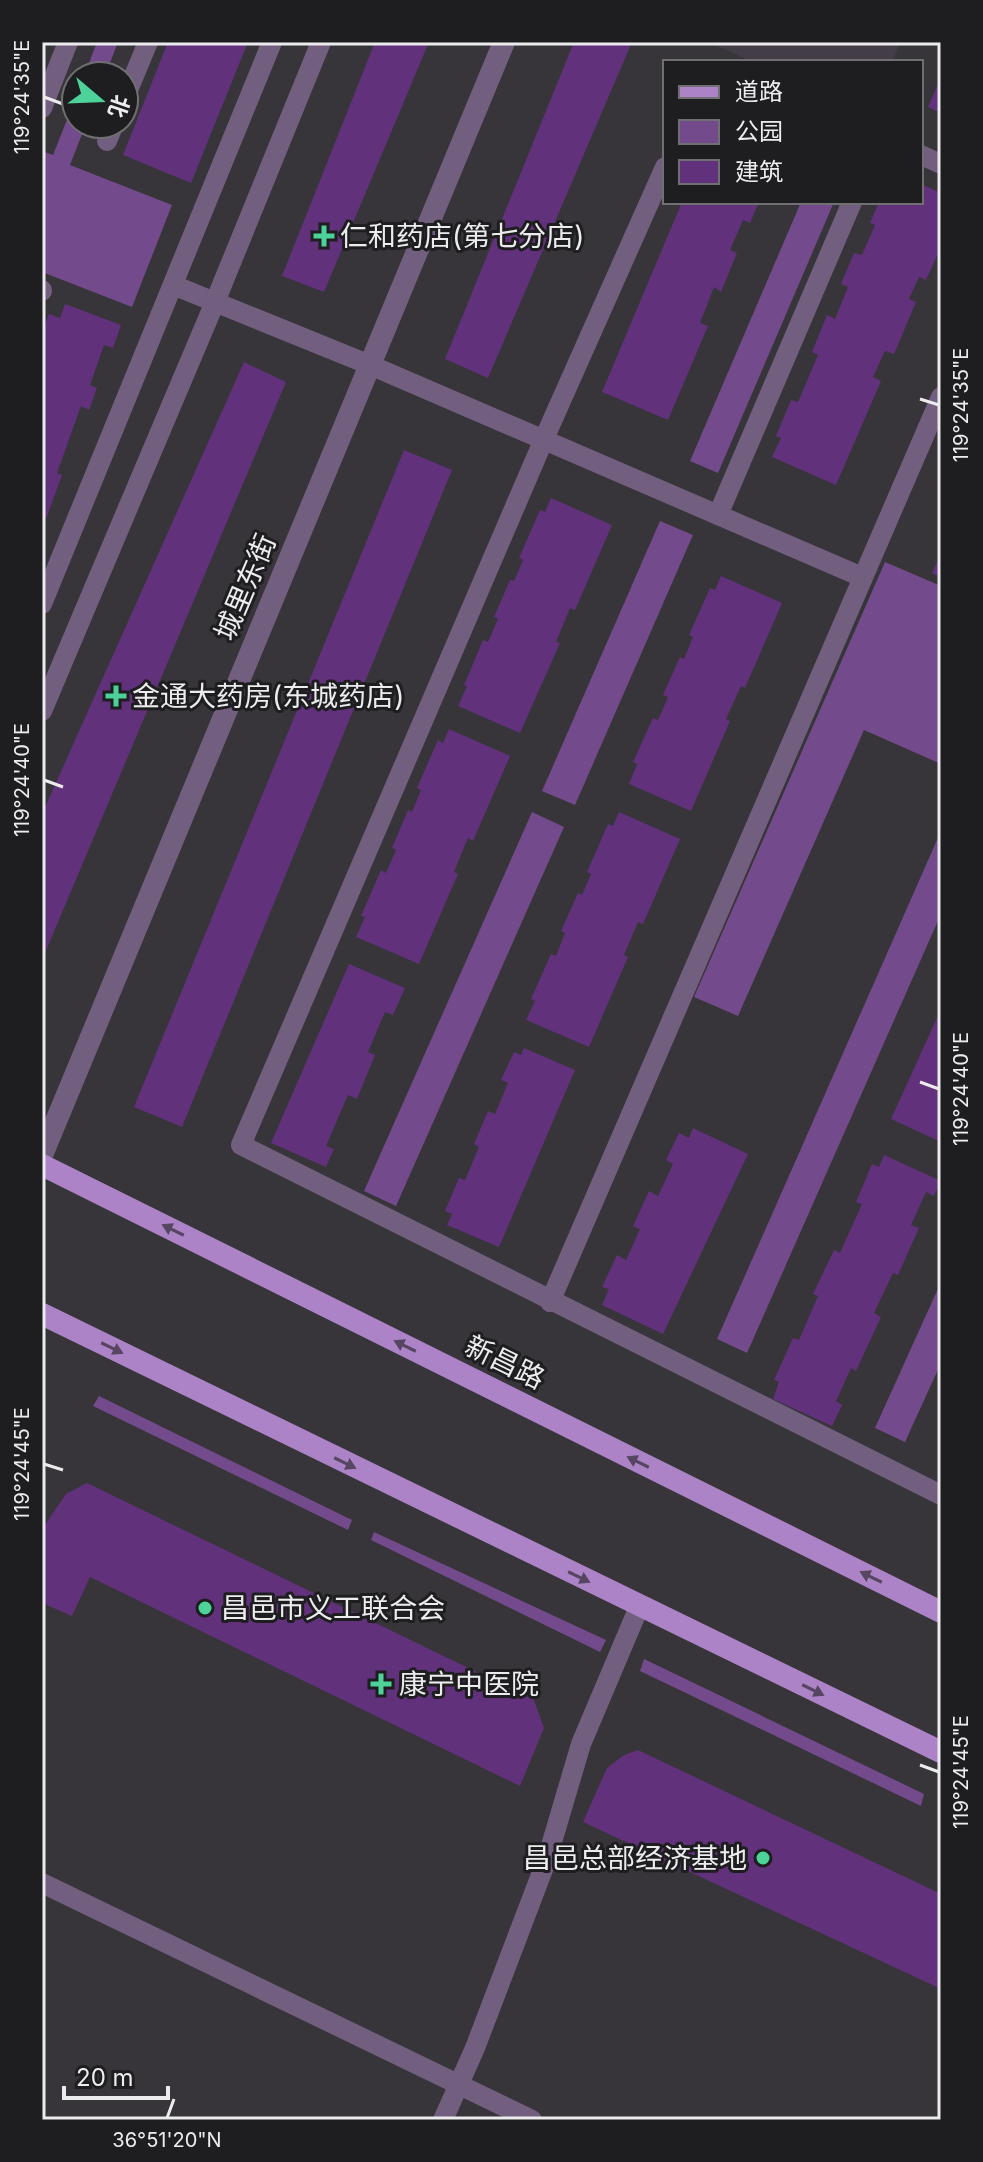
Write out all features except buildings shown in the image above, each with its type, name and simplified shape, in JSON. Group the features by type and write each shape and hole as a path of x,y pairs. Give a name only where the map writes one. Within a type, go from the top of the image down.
{"main road":[{"name":"新昌路","path":"42,1165 941,1612"},
{"path":"42,1314 941,1752"}],"street":[{"name":"城里东街","path":"42,1155 504,42"}],"lane":[{"path":"42,108 68,42"},
{"path":"140,61 148,42"},
{"path":"42,604 272,42"},
{"path":"42,711 321,42"},
{"path":"663,171 544,439 241,1145 941,1495"},
{"path":"718,515 851,204"},
{"path":"173,285 370,365 862,577"},
{"path":"550,1302 941,397"},
{"path":"443,2120 475,2048 547,1859 581,1744 639,1607"},
{"path":"42,1883 532,2120"}],"shaded area":[{"path":"708,42 901,42 893,60 748,60"}],"green space":[{"path":"97,42 118,42 111,60 90,60"},
{"path":"60,137 60,140 80,140 70,165 172,205 132,307 42,272 42,151 53,155"},
{"path":"800,204 833,204 718,473 690,461"},
{"path":"660,521 693,535 575,805 542,791"},
{"path":"885,562 941,586 941,764 864,730 738,1016 694,997"},
{"path":"532,812 564,827 396,1206 364,1191"},
{"path":"941,831 941,914 747,1353 717,1339"},
{"path":"941,1282 941,1363 905,1442 875,1428"},
{"path":"99,1396 352,1520 348,1530 93,1406"},
{"path":"374,1532 606,1640 600,1652 371,1540"},
{"path":"644,1659 924,1794 921,1806 640,1671"}],"place":[{"name":"仁和药店(第七分店)","path":"324,236"},
{"name":"金通大药房(东城药店)","path":"116,696"},
{"name":"昌邑市义工联合会","path":"205,1608"},
{"name":"康宁中医院","path":"381,1684"},
{"name":"昌邑总部经济基地","path":"763,1858"}]}
